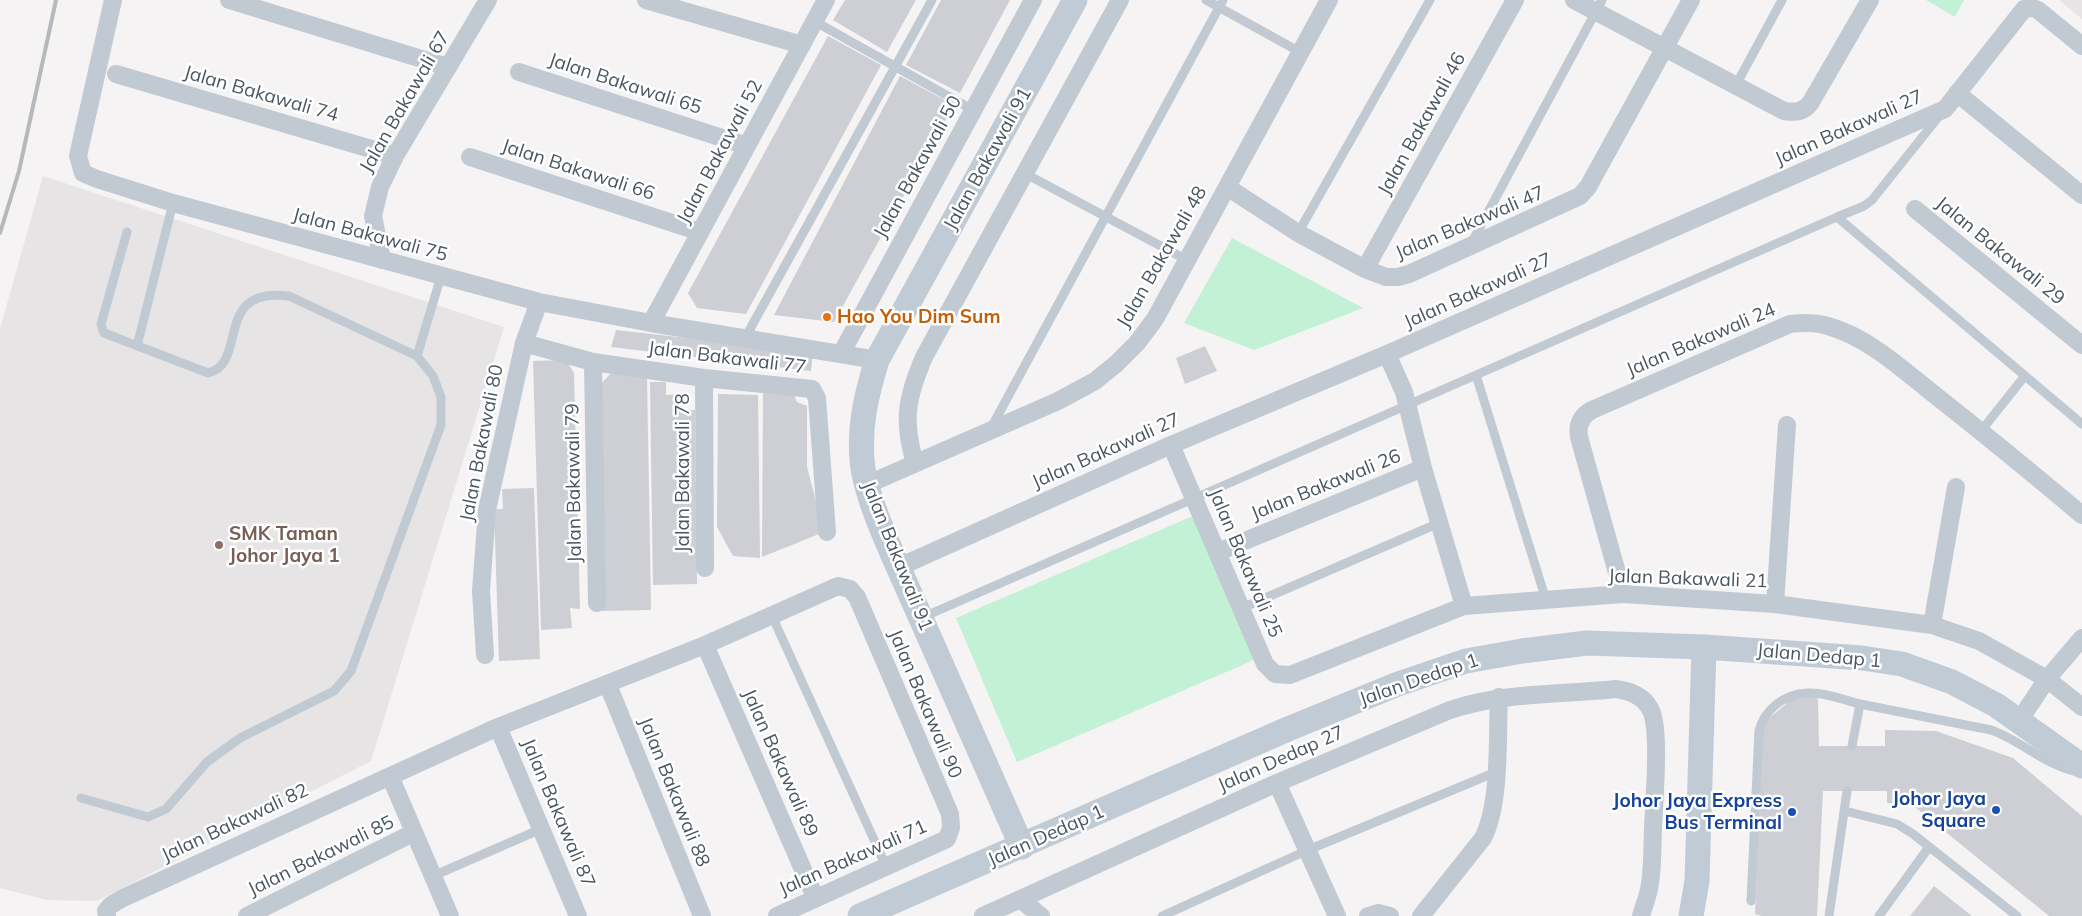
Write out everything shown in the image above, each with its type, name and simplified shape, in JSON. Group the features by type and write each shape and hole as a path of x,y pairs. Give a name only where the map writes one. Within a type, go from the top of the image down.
{"main road":[{"name":"Jalan Bakawali 91","path":"1022,847 899,567 866,485 860,436 862,414 877,360 1075,0"},
{"name":"Jalan Dedap 1","path":"860,916 1022,847 1288,729 1398,684 1466,661 1522,651 1587,643 1704,647 1862,658 1902,664 1975,692 2082,766"},
{"path":"1691,916 1697,881 1704,647"}],"street":[{"name":"Jalan Bakawali 75","path":"113,0 78,156 82,173 97,180 173,203 539,302 651,324 877,360"},
{"path":"229,0 448,67"},
{"name":"Jalan Bakawali 67","path":"382,260 375,229 374,210 380,187 395,156 488,0"},
{"path":"646,0 802,45"},
{"name":"Jalan Bakawali 52","path":"651,324 826,0"},
{"name":"Jalan Bakawali 50","path":"841,354 1033,0"},
{"path":"915,463 907,430 910,389 924,356 1120,0"},
{"name":"Jalan Bakawali 48","path":"866,485 1058,401 1095,381 1138,343 1155,319 1329,0"},
{"name":"Jalan Bakawali 46","path":"1365,269 1515,0"},
{"path":"1574,0 1599,6 1665,48 1784,111 1800,112 1812,102 1870,0"},
{"name":"Jalan Bakawali 47","path":"1227,187 1298,233 1365,269 1386,277 1404,276 1580,196 1588,187 1692,0"},
{"name":"Jalan Bakawali 27","path":"899,567 1171,445 1387,354 1945,109 2020,12 2028,8 2038,10 2082,46"},
{"name":"Jalan Bakawali 65","path":"519,72 747,146"},
{"name":"Jalan Bakawali 74","path":"116,74 395,156"},
{"path":"1957,93 2082,195"},
{"name":"Jalan Bakawali 66","path":"470,157 700,232"},
{"name":"Jalan Bakawali 29","path":"1915,209 2082,345"},
{"name":"Jalan Bakawali 80","path":"485,655 481,591 487,510 524,342 539,302"},
{"name":"Jalan Bakawali 24","path":"1623,594 1579,437 1578,431 1582,418 1592,410 1790,324 1805,323 1828,326 1843,332 1880,353 1981,431 2082,515"},
{"name":"Jalan Bakawali 77","path":"524,342 593,362 704,378 807,387 816,393 827,532"},
{"path":"1387,354 1400,378 1423,468 1464,606"},
{"name":"Jalan Bakawali 79","path":"593,362 597,603"},
{"name":"Jalan Bakawali 78","path":"704,378 705,568"},
{"path":"1775,604 1787,425"},
{"name":"Jalan Bakawali 25","path":"1171,445 1269,670 1283,676 1297,672"},
{"name":"Jalan Bakawali 26","path":"1218,552 1423,468"},
{"path":"1932,625 1956,487"},
{"name":"Jalan Bakawali 82","path":"107,916 106,911 111,905 123,898 498,727 705,646 838,586 850,589"},
{"name":"Jalan Bakawali 90","path":"850,589 856,598 950,814 950,828 947,839"},
{"name":"Jalan Bakawali 21","path":"1297,672 1464,606 1623,594 1775,604 1932,625 1979,641 2047,680 2082,707"},
{"path":"2019,721 2047,680 2082,638"},
{"name":"Jalan Bakawali 89","path":"705,646 815,897"},
{"name":"Jalan Bakawali 88","path":"608,685 702,916"},
{"name":"Jalan Dedap 27","path":"983,916 1277,783 1426,719 1475,702 1499,697 1627,690 1638,695 1646,703 1652,713 1654,724 1655,766 1651,880 1641,916"},
{"path":"1421,916 1483,838 1491,818 1496,772 1499,697"},
{"name":"Jalan Bakawali 87","path":"498,727 578,916"},
{"path":"390,776 450,916"},
{"path":"1277,783 1337,916"},
{"name":"Jalan Bakawali 85","path":"247,916 414,834"},
{"name":"Jalan Bakawali 71","path":"776,916 947,839"},
{"path":"1020,899 1041,916"},
{"path":"1368,916 1378,913 1390,916"}],"lane":[{"path":"745,338 932,0"},
{"path":"1206,0 1221,4 1300,52"},
{"path":"1298,233 1430,0"},
{"path":"1736,85 1782,0"},
{"path":"990,431 1221,4"},
{"path":"1469,248 1599,6"},
{"path":"814,21 973,110"},
{"path":"921,618 1864,206 1872,200 1945,109"},
{"path":"1024,173 1187,260"},
{"path":"137,346 173,203"},
{"path":"1837,217 2024,377 2082,424"},
{"path":"81,798 148,817 166,809 207,762 233,742 334,691 351,671 441,425 441,397 433,376 417,356 300,300 271,294 255,297 242,310 224,361 216,371 208,373 104,333 101,329 127,232"},
{"path":"417,356 441,276"},
{"path":"1476,375 1546,600"},
{"path":"1981,431 2024,377"},
{"path":"1242,608 1440,523"},
{"path":"772,616 886,866"},
{"path":"1751,901 1759,731 1762,719 1779,702 1806,693 1991,730 2004,734 2061,768 2082,772"},
{"path":"1852,746 1860,704"},
{"path":"1162,916 1308,850 1496,772"},
{"path":"1830,916 1847,791"},
{"path":"1845,811 1897,824 2017,916"},
{"path":"433,876 540,829"},
{"path":"1879,916 1929,847"}],"shaded area":[{"path":"2059,0 2082,0 2082,19"},
{"name":"SMK Taman Johor Jaya 1","path":"43,176 504,327 371,761 97,901 47,900 0,888 0,329"}],"green space":[{"path":"1926,0 1964,0 1955,17"},
{"path":"1232,238 1363,308 1254,350 1184,323"},
{"path":"1193,516 1254,660 1017,762 956,618"}],"building":[{"path":"845,0 916,0 887,52 833,20"},
{"path":"941,0 1010,0 960,93 906,65"},
{"path":"828,36 881,65 746,314 697,308 688,293"},
{"path":"900,76 954,105 834,322 774,315"},
{"path":"616,330 813,352 811,371 611,347"},
{"path":"1205,346 1217,371 1185,384 1176,358"},
{"path":"566,360 574,373 580,609 570,608 572,628 541,630 533,361"},
{"path":"612,372 647,377 651,610 602,611 601,384"},
{"path":"650,382 666,382 666,395 681,394 681,410 695,410 697,584 653,585"},
{"path":"763,393 794,395 797,402 807,406 807,467 824,532 762,557"},
{"path":"718,394 758,395 760,558 733,556 717,527"},
{"path":"534,488 540,659 499,661 494,509 503,509 502,489"},
{"name":"Johor Jaya Square","path":"1808,694 1816,697 1818,700 1819,746 1885,746 1885,730 1936,731 2013,758 2082,816 2082,916 2049,916 1910,803 1887,803 1887,791 1823,791 1817,916 1761,916 1755,914 1763,723 1791,700"},
{"path":"1934,886 1972,916 1910,916"}],"railway":[{"path":"0,233 19,171 56,0"}],"place":[{"name":"Hao You Dim Sum","path":"827,317"},
{"name":"SMK Taman Johor Jaya 1","path":"219,545"},
{"name":"Johor Jaya Square","path":"1996,810"},
{"name":"Johor Jaya Express Bus Terminal","path":"1792,812"}]}
